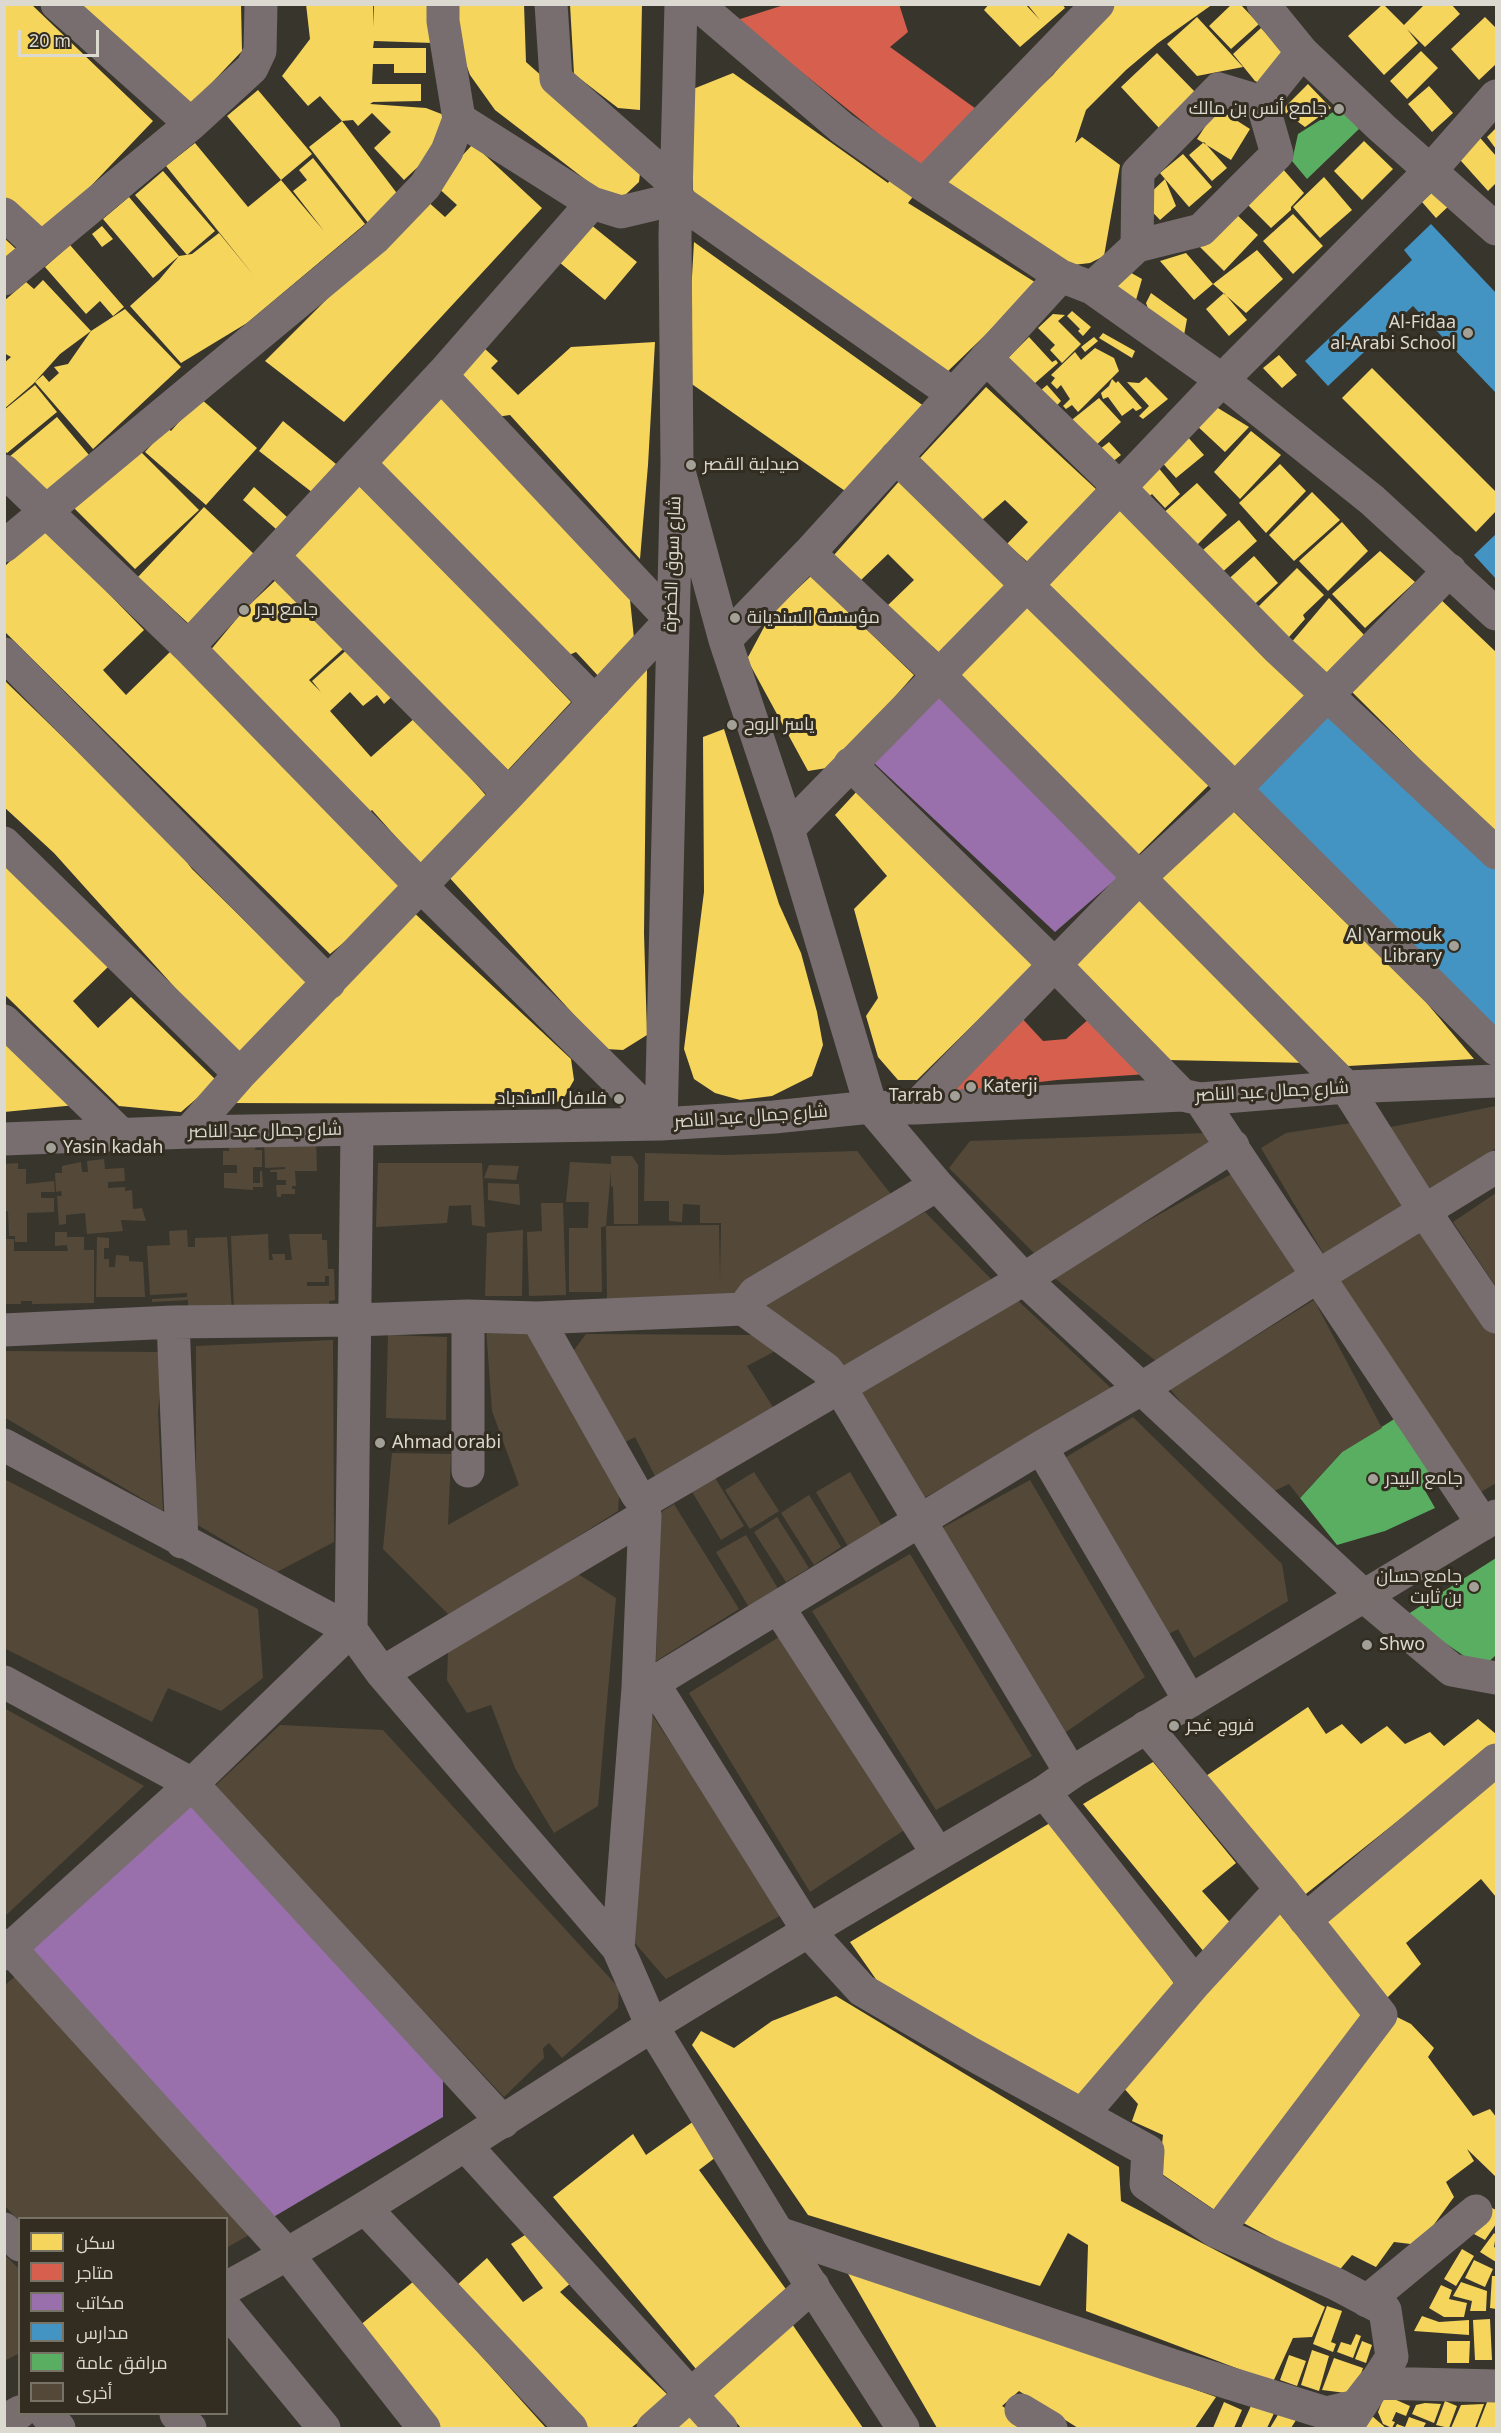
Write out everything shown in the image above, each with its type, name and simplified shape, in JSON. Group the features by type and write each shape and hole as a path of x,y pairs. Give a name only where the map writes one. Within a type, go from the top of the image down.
{"main road":[{"path":"228,2287 288,2255 466,2146 652,2026 1044,1792 1146,1727 1490,1520"},
{"path":"652,2026 778,2233 903,2428"},
{"path":"4,2421 18,2413"}],"street":[{"path":"57,4 191,124"},
{"path":"4,279 191,124 252,68 260,51 261,4"},
{"path":"4,546 375,238 425,186 447,151 459,119 442,21 443,4"},
{"path":"551,4 556,79 676,192 953,394"},
{"path":"922,185 1098,4"},
{"path":"1263,4 1302,52 1382,128 1497,230"},
{"path":"696,5 842,128 922,185 1061,276 1092,288 1222,380 1372,500 1497,614"},
{"name":"شارع سوق الخضرة","path":"661,1124 671,621 677,464 676,192 696,5"},
{"path":"1262,102 1302,52"},
{"path":"1137,246 1138,172 1219,89 1262,102"},
{"path":"788,829 1027,585 1222,380 1431,170 1497,96"},
{"path":"1092,288 1137,246 1201,231 1277,154 1262,102"},
{"path":"459,119 592,203 621,212 676,192"},
{"path":"188,647 441,375 592,203"},
{"path":"4,214 40,248"},
{"path":"725,640 808,554 1061,276"},
{"path":"986,358 1120,488 1277,648 1497,853"},
{"path":"189,1132 240,1074 509,794 671,621 441,375"},
{"path":"896,457 1497,1049"},
{"path":"359,463 595,702"},
{"path":"677,464 725,640 788,829 871,1107 937,1185 1024,1279 1365,1597 1452,1670 1497,1678"},
{"path":"4,471 188,647 421,886 661,1124"},
{"path":"808,554 939,675 1346,1088 1425,1212 1497,1317"},
{"path":"273,556 509,794"},
{"path":"915,1108 1140,877 1235,789 1450,570"},
{"path":"4,654 329,983"},
{"path":"850,764 1191,1097 1233,1146 1318,1276 1490,1520"},
{"path":"4,843 240,1074"},
{"path":"4,1021 122,1135"},
{"name":"شارع جمال عبد الناصر","path":"4,1139 189,1132 661,1124 774,1117 871,1107 915,1108 1191,1097 1497,1081"},
{"path":"357,1130 351,1630 192,1784 6,1950 288,2255 424,2428"},
{"path":"382,1672 839,1386 1024,1279 1233,1146"},
{"path":"646,1685 1041,1447 1142,1389 1318,1276 1497,1167"},
{"path":"742,1309 755,1293 937,1185"},
{"path":"4,1330 173,1322 468,1316 537,1318 742,1309 826,1369 839,1386 1071,1773"},
{"path":"468,1316 468,1471"},
{"path":"537,1318 644,1509 646,1685 618,1948"},
{"path":"173,1322 182,1542"},
{"path":"4,1445 182,1542 351,1630 382,1672 618,1948 652,2026"},
{"path":"1041,1447 1190,1701"},
{"path":"778,1607 938,1854"},
{"path":"4,1682 192,1784 503,2122"},
{"path":"646,1685 809,1932 862,1990 1148,2151 1146,2184 1218,2232 1336,2284 1385,2310 1392,2357 1346,2428"},
{"path":"1146,1727 1281,1889 1381,2015 1218,2232"},
{"path":"1305,1920 1497,1760"},
{"path":"1044,1792 1195,1983"},
{"path":"1082,2115 1195,1983 1281,1889"},
{"path":"466,2146 721,2428"},
{"path":"365,2208 571,2428"},
{"path":"1366,2301 1476,2211"},
{"path":"4,2229 18,2243"},
{"path":"778,2233 1171,2365 1326,2413 1356,2406 1374,2383"},
{"path":"653,2428 693,2396 813,2286"},
{"path":"228,2311 324,2428"},
{"path":"1374,2383 1497,2386"},
{"path":"1021,2410 1051,2428"},
{"path":"47,2415 59,2428"},
{"path":"177,2415 190,2428"}],"building: سكن":[{"path":"4,4 31,4 153,121 45,234 4,196"},
{"path":"76,4 241,4 242,51 186,110"},
{"path":"306,4 373,4 373,27 374,4 434,4 433,43 374,41 373,48 426,48 426,73 394,73 394,64 373,64 372,84 421,84 421,101 373,102 370,104 426,108 444,115 439,147 404,180 374,148 391,132 372,113 358,126 353,120 342,121 320,96 308,106 282,76 310,39"},
{"path":"457,4 524,4 526,62 641,164 639,182 624,196 612,200 495,110 470,75 456,36"},
{"path":"570,4 642,4 640,110 618,108 574,74"},
{"path":"989,4 1025,4 1040,20 1027,4 1062,4 1065,8 1020,47 984,10"},
{"path":"1111,4 1213,4 1158,43 1126,70 1086,110 1075,143 1082,137 1120,165 1104,256 1090,263 1073,265 942,180 1053,75"},
{"path":"1232,4 1240,4 1259,24 1231,49 1209,26"},
{"path":"1383,4 1404,25 1425,4 1451,4 1460,14 1425,47 1407,29 1418,43 1384,75 1348,36"},
{"path":"1197,17 1243,67 1197,76 1167,44"},
{"path":"1485,17 1496,28 1496,64 1479,80 1451,49"},
{"path":"1261,28 1291,60 1264,85 1255,81 1233,54"},
{"path":"1421,51 1438,68 1407,99 1390,81"},
{"path":"1157,53 1196,93 1159,128 1121,87"},
{"path":"733,73 888,183 892,177 915,194 908,203 1038,284 945,374 702,204 693,190 693,89"},
{"path":"1308,84 1331,108 1305,127 1282,110"},
{"path":"1429,86 1453,113 1432,132 1408,104"},
{"path":"258,90 312,154 281,180 227,116"},
{"path":"1217,108 1250,129 1231,160 1197,139"},
{"path":"342,121 396,192 403,197 369,224 309,147"},
{"path":"1496,128 1496,149 1487,137"},
{"path":"1475,132 1496,156 1496,183 1488,191 1453,152"},
{"path":"1364,141 1393,169 1362,200 1334,171"},
{"path":"1204,142 1227,168 1212,181 1189,155"},
{"path":"195,143 248,207 281,180 324,231 293,191 307,180 299,170 313,158 365,224 247,323 181,363 130,306 159,280 179,256 192,254 219,233 255,277 166,166"},
{"path":"473,144 542,208 344,422 265,361 426,200 445,217 457,205 435,185"},
{"path":"1183,154 1212,187 1189,207 1160,173"},
{"path":"1282,168 1304,193 1291,207 1291,210 1271,228 1247,204"},
{"path":"163,171 215,231 187,255 135,195"},
{"path":"1324,177 1352,210 1320,238 1293,207"},
{"path":"1165,179 1176,206 1160,220 1142,201"},
{"path":"1438,187 1452,203 1436,218 1422,202"},
{"path":"129,197 179,256 153,278 103,219"},
{"path":"1234,212 1258,235 1224,271 1200,247"},
{"path":"1293,214 1323,246 1293,274 1263,241"},
{"path":"590,224 637,262 605,300 559,262"},
{"path":"102,226 113,239 102,247 92,234"},
{"path":"4,238 17,250 4,261"},
{"path":"694,242 928,409 848,493 686,380"},
{"path":"70,245 124,307 113,316 100,301 86,314 45,267"},
{"path":"1257,250 1283,279 1246,313 1213,284"},
{"path":"1186,253 1213,284 1194,300 1160,261"},
{"path":"1126,270 1142,279 1134,307 1113,283"},
{"path":"43,280 91,331 60,354 33,384 4,409 4,363 11,357 4,353 4,301 26,282 34,289"},
{"path":"1151,293 1187,319 1182,346 1152,319 1146,303"},
{"path":"1224,293 1247,320 1229,336 1206,309"},
{"path":"125,309 181,367 93,449 35,382 43,375 49,382 59,373 54,367 68,364 91,331"},
{"path":"1072,311 1091,327 1083,336 1078,331 1080,329 1067,316"},
{"path":"1053,314 1065,315 1058,321 1081,344 1062,363 1050,350 1055,345 1038,328"},
{"path":"1103,333 1135,351 1132,358 1099,338"},
{"path":"1029,337 1052,362 1056,360 1058,363 1026,391 1003,363"},
{"path":"1094,337 1098,341 1085,352 1081,347"},
{"path":"655,342 640,559 510,415 496,417 455,377 484,348 498,361 491,368 518,395 571,347"},
{"path":"1095,348 1114,358 1119,371 1078,412 1072,405 1066,409 1063,406 1070,399 1061,385 1057,389 1051,383 1055,378 1051,375 1075,352 1081,360"},
{"path":"1279,355 1297,375 1282,388 1263,368"},
{"path":"1372,368 1496,492 1496,511 1476,532 1342,398"},
{"path":"1146,377 1168,399 1143,419 1139,416 1149,406 1127,382 1139,383"},
{"path":"1112,379 1116,383 1118,381 1142,408 1136,411 1133,408 1122,416 1108,397 1103,399 1101,393 1109,386"},
{"path":"35,385 57,412 7,453 4,450 4,410"},
{"path":"1047,385 1061,401 1049,414 1034,396"},
{"path":"986,387 1097,490 1029,563 1007,544 1028,522 1005,500 982,520 919,459"},
{"path":"439,391 629,590 635,648 602,680 576,652 562,658 375,466"},
{"path":"200,398 257,448 206,505 145,452 167,428 171,431"},
{"path":"1099,398 1121,422 1092,449 1068,423"},
{"path":"1213,405 1249,427 1225,452 1195,424"},
{"path":"57,417 89,455 41,496 9,457"},
{"path":"283,421 336,464 313,493 259,451"},
{"path":"1251,431 1281,455 1240,499 1214,472"},
{"path":"1186,435 1204,455 1176,478 1158,458"},
{"path":"1109,442 1121,455 1111,463 1100,449"},
{"path":"140,451 199,510 135,569 73,507"},
{"path":"1280,464 1306,491 1266,533 1239,503"},
{"path":"1157,466 1180,494 1165,508 1152,494 1141,504 1128,490"},
{"path":"902,478 1012,587 943,656 887,606 914,580 888,554 860,581 834,555"},
{"path":"1197,483 1227,515 1192,550 1160,516"},
{"path":"359,486 405,529 571,702 508,770 290,558"},
{"path":"254,487 287,517 276,529 243,500"},
{"path":"1312,492 1340,520 1294,561 1269,535"},
{"path":"204,507 254,554 189,624 138,577"},
{"path":"1119,509 1314,688 1236,768 1046,588"},
{"path":"1239,520 1257,541 1218,576 1198,554"},
{"path":"1342,522 1368,551 1328,591 1299,561"},
{"path":"45,528 144,630 103,670 126,695 171,651 406,891 330,954 4,631 4,567"},
{"path":"1380,551 1415,582 1365,628 1332,594"},
{"path":"1254,556 1278,583 1248,610 1223,584"},
{"path":"1297,568 1324,595 1303,615 1305,619 1281,646 1251,614"},
{"path":"280,576 353,640 309,680 321,692 312,681 351,646 398,691 384,704 377,695 363,706 350,692 330,711 371,757 416,717 491,801 420,864 372,810 367,814 209,652 244,610"},
{"path":"811,576 914,675 833,767 808,771 747,659 771,614"},
{"path":"1437,596 1496,652 1496,835 1344,684"},
{"path":"1329,598 1367,638 1328,678 1290,644"},
{"path":"1026,600 1210,784 1135,858 956,676"},
{"path":"647,668 644,933 647,1035 623,1050 605,1049 448,876"},
{"path":"4,680 173,844 192,869 308,983 240,1060 54,853 4,807"},
{"path":"724,729 779,904 801,953 817,1012 823,1045 812,1076 772,1096 740,1100 715,1093 694,1079 684,1049 704,892 703,737"},
{"path":"859,789 1042,957 917,1080 898,1080 878,1057 866,1016 878,998 854,909 887,876 835,815"},
{"path":"1231,809 1425,1001 1474,1059 1348,1066 1156,877"},
{"path":"4,855 110,965 73,1001 98,1028 131,997 217,1081 181,1112 119,1106 4,994"},
{"path":"1137,893 1310,1063 1167,1060 1069,962"},
{"path":"409,908 571,1059 574,1080 562,1101 542,1104 224,1103"},
{"path":"4,1036 76,1105 4,1112"},
{"path":"1308,1707 1326,1734 1342,1724 1361,1744 1387,1726 1405,1744 1430,1732 1444,1746 1478,1719 1496,1734 1496,1743 1302,1897 1203,1778"},
{"path":"1153,1762 1236,1863 1202,1891 1235,1928 1209,1958 1083,1804"},
{"path":"1496,1773 1496,1897 1481,1879 1406,1943 1421,1964 1383,2002 1323,1919"},
{"path":"1060,1817 1175,1985 1079,2096 880,1985 850,1942"},
{"path":"1274,1907 1363,2016 1219,2213 1159,2172 1163,2135 1132,2121 1138,2104 1121,2085"},
{"path":"836,1996 1119,2167 1121,2201 1325,2307 1312,2337 1293,2338 1273,2382 1086,2311 1088,2245 1068,2233 1040,2286 808,2215 692,2045 701,2031 734,2048 772,2021"},
{"path":"1393,2015 1411,2024 1434,2048 1428,2057 1473,2116 1490,2109 1496,2117 1496,2175 1467,2149 1474,2161 1446,2182 1454,2197 1419,2245 1394,2242 1376,2267 1352,2255 1337,2273 1238,2220"},
{"path":"694,2121 716,2157 699,2170 788,2292 701,2375 553,2197 633,2134 646,2155"},
{"path":"1492,2208 1496,2210 1496,2224 1485,2240 1474,2234 1487,2219"},
{"path":"1494,2233 1496,2235 1494,2247 1496,2248 1496,2262 1480,2252"},
{"path":"525,2235 572,2282 560,2292 670,2397 631,2428 589,2428 446,2295 487,2258 523,2302 543,2288 511,2244"},
{"path":"1462,2249 1474,2256 1456,2286 1444,2279"},
{"path":"1474,2260 1493,2269 1485,2287 1465,2278"},
{"path":"843,2265 1216,2397 1195,2428 1078,2428 1019,2391 1002,2406 1038,2428 937,2428"},
{"path":"1492,2276 1496,2276 1496,2309 1490,2308"},
{"path":"414,2281 546,2428 439,2428 353,2331"},
{"path":"1461,2282 1487,2291 1486,2311 1470,2311 1472,2301 1453,2296"},
{"path":"1441,2285 1452,2290 1449,2299 1467,2303 1464,2317 1444,2317 1429,2308"},
{"path":"1327,2306 1342,2311 1331,2342 1336,2344 1333,2352 1313,2344"},
{"path":"1422,2316 1439,2322 1469,2320 1469,2335 1414,2331"},
{"path":"1490,2319 1492,2360 1475,2360 1473,2320"},
{"path":"790,2321 863,2428 741,2428 712,2394"},
{"path":"1356,2334 1361,2336 1353,2358 1337,2352 1341,2342 1351,2345"},
{"path":"1362,2341 1372,2345 1366,2363 1355,2359"},
{"path":"1447,2341 1470,2341 1469,2363 1447,2363"},
{"path":"1312,2350 1329,2356 1319,2391 1301,2385"},
{"path":"1289,2355 1306,2361 1297,2386 1280,2380"},
{"path":"1334,2358 1363,2368 1355,2390 1346,2393 1322,2390"},
{"path":"1385,2395 1410,2406 1406,2416 1396,2412 1392,2428 1383,2424 1378,2412"},
{"path":"1255,2397 1277,2407 1267,2428 1241,2428"},
{"path":"1489,2397 1496,2398 1496,2428 1477,2428"},
{"path":"1445,2401 1457,2406 1449,2428 1436,2425"},
{"path":"1224,2402 1242,2410 1234,2428 1213,2428"},
{"path":"1441,2404 1434,2423 1412,2414 1416,2405"},
{"path":"1484,2404 1475,2428 1451,2428 1461,2405"},
{"path":"694,2406 714,2428 668,2428"},
{"path":"1282,2408 1298,2417 1291,2428 1270,2428"},
{"path":"1372,2416 1386,2428 1361,2428"},
{"path":"1409,2417 1426,2423 1423,2428 1395,2428 1397,2424 1405,2427"}],"building: متاجر":[{"path":"787,4 899,4 908,32 890,47 979,111 923,170 737,20"},
{"path":"1019,1015 1043,1041 1066,1039 1090,1018 1148,1074 1057,1080 954,1092"}],"building: مكاتب":[{"path":"941,694 1123,873 1055,932 874,763"},
{"path":"193,1798 443,2073 443,2117 270,2219 25,1950"}],"building: مدارس":[{"name":"Al-Fidaa al-Arabi School","path":"1431,224 1496,293 1496,393 1413,306 1328,386 1305,361 1412,260 1404,250"},
{"path":"1496,534 1496,579 1474,555"},
{"name":"Al Yarmouk Library","path":"1328,707 1496,863 1496,1030 1250,787"}],"building: مرافق عامة":[{"path":"1341,107 1359,129 1307,179 1292,161 1298,134"},
{"name":"جامع البيدر","path":"1399,1416 1433,1471 1423,1487 1435,1508 1385,1531 1337,1545 1300,1498 1342,1452"},
{"name":"جامع حسان بن ثابت","path":"1496,1558 1496,1655 1482,1668 1405,1616"}],"building: أخرى":[{"path":"1496,1106 1496,1148 1430,1191 1386,1128"},
{"path":"1358,1122 1411,1206 1326,1258 1261,1148 1286,1133"},
{"path":"1209,1133 1218,1144 1036,1255 949,1168 970,1141"},
{"path":"316,1137 317,1171 295,1171 296,1186 292,1186 292,1189 295,1189 295,1194 281,1194 281,1197 277,1197 276,1185 286,1185 286,1180 277,1180 277,1172 270,1172 270,1170 285,1169 285,1167 265,1168 264,1138"},
{"path":"256,1145 255,1150 262,1150 262,1167 253,1167 253,1183 260,1183 260,1171 262,1171 263,1187 253,1187 253,1190 224,1188 224,1173 237,1173 237,1165 223,1165 223,1151 229,1151 229,1146"},
{"path":"857,1151 894,1198 732,1294 607,1299 606,1226 719,1225 720,1280 721,1223 700,1223 700,1205 683,1204 682,1222 669,1221 669,1201 644,1201 645,1153 723,1155"},
{"path":"611,1156 632,1156 638,1165 638,1224 614,1224 611,1170 606,1226 601,1227 602,1292 569,1292 569,1228 588,1228 589,1202 566,1202 570,1162 611,1164"},
{"path":"104,1159 105,1169 124,1168 125,1181 108,1182 108,1188 125,1187 125,1191 132,1190 133,1209 142,1208 146,1221 121,1220 123,1231 87,1234 85,1213 66,1215 66,1224 59,1225 57,1196 62,1196 61,1191 56,1192 55,1173 62,1173 62,1166 81,1162 82,1172 88,1172 87,1161"},
{"path":"18,1163 18,1169 26,1169 26,1184 54,1181 55,1192 41,1192 41,1198 54,1198 54,1212 27,1213 27,1242 15,1242 15,1236 9,1236 8,1211 4,1212 4,1164"},
{"path":"378,1163 482,1163 485,1227 472,1225 471,1205 449,1206 447,1223 376,1227"},
{"path":"489,1165 519,1166 516,1180 484,1178"},
{"path":"1235,1172 1304,1270 1157,1362 1051,1275"},
{"path":"488,1183 519,1184 520,1205 488,1200"},
{"path":"1496,1193 1496,1287 1453,1222"},
{"path":"541,1203 563,1203 566,1295 529,1296 527,1232 542,1231"},
{"path":"925,1212 993,1281 844,1370 762,1302"},
{"path":"1423,1228 1496,1335 1496,1483 1481,1492 1339,1281"},
{"path":"187,1230 188,1247 195,1247 195,1238 227,1237 232,1312 188,1308 188,1300 152,1302 152,1299 187,1297 187,1293 150,1295 147,1246 170,1245 169,1231"},
{"path":"523,1230 522,1296 485,1296 487,1233"},
{"path":"55,1232 67,1232 67,1237 84,1237 84,1250 94,1250 94,1303 32,1304 32,1301 21,1301 21,1304 4,1304 4,1239 14,1239 14,1251 68,1251 67,1245 55,1246"},
{"path":"268,1234 269,1260 273,1260 272,1254 285,1254 285,1260 292,1260 289,1234 322,1234 322,1240 327,1240 328,1269 334,1269 335,1300 329,1301 329,1311 234,1311 231,1236","holes":["325,1276 329,1276 329,1286 307,1286 307,1282 325,1282"]},
{"path":"97,1237 109,1238 109,1248 104,1248 104,1259 109,1259 109,1267 115,1267 116,1255 129,1256 129,1261 143,1262 145,1297 96,1297"},
{"path":"1012,1295 1114,1391 922,1499 854,1391"},
{"path":"1314,1300 1382,1428 1342,1452 1300,1498 1289,1484 1274,1491 1199,1424 1170,1389"},
{"path":"486,1328 540,1336 620,1486 618,1511 451,1617 383,1549 392,1453 451,1454 448,1525 519,1485 492,1411"},
{"path":"586,1334 754,1335 779,1349 747,1366 776,1412 657,1480 635,1437 621,1444 568,1358"},
{"path":"388,1335 447,1337 446,1420 386,1418"},
{"path":"333,1340 334,1542 277,1572 196,1524 196,1346"},
{"path":"4,1351 163,1352 158,1413 163,1511 4,1417"},
{"path":"1133,1417 1282,1564 1288,1601 1194,1658 1178,1629 1165,1636 1063,1459"},
{"path":"754,1472 779,1511 750,1529 725,1490"},
{"path":"850,1472 883,1528 849,1548 816,1492"},
{"path":"714,1476 744,1526 721,1540 691,1490"},
{"path":"4,1479 258,1609 263,1678 221,1711 168,1688 152,1722 4,1648"},
{"path":"1030,1480 1145,1677 1063,1734 942,1528"},
{"path":"809,1495 841,1547 814,1565 781,1513"},
{"path":"674,1504 739,1609 656,1661 661,1512"},
{"path":"777,1517 809,1568 786,1582 754,1532"},
{"path":"746,1535 780,1592 750,1609 716,1552"},
{"path":"910,1554 1032,1756 936,1810 812,1611"},
{"path":"578,1574 616,1598 598,1806 554,1833 515,1768 491,1705 467,1713 447,1680 448,1651"},
{"path":"787,1632 906,1829 810,1892 689,1693"},
{"path":"4,1708 144,1786 4,1917"},
{"path":"652,1715 785,1913 666,1979 634,1942"},
{"path":"280,1725 383,1730 619,1988 618,2008 562,2058 549,2043 543,2048 544,2058 504,2097 214,1787"},
{"path":"20,1972 256,2231 228,2247 228,2217 18,2217 18,2220 4,2205 4,1986"},
{"path":"4,2254 18,2268 18,2354 4,2361"}],"place":[{"name":"جامع أنس بن مالك","path":"1339,109"},
{"name":"Al-Fidaa al-Arabi School","path":"1468,333"},
{"name":"صيدلية القصر","path":"691,465"},
{"name":"جامع بدر","path":"244,610"},
{"name":"مؤسسة السنديانة","path":"735,618"},
{"name":"ياسر الروح","path":"732,725"},
{"name":"Al Yarmouk Library","path":"1454,946"},
{"name":"Katerji","path":"971,1087"},
{"name":"Tarrab","path":"955,1096"},
{"name":"فلافل السندباد","path":"619,1099"},
{"name":"Yasin kadah","path":"51,1148"},
{"name":"Ahmad orabi","path":"380,1443"},
{"name":"جامع البيدر","path":"1373,1479"},
{"name":"جامع حسان بن ثابت","path":"1474,1587"},
{"name":"Shwo","path":"1367,1645"},
{"name":"فروج غجر","path":"1174,1726"}]}
